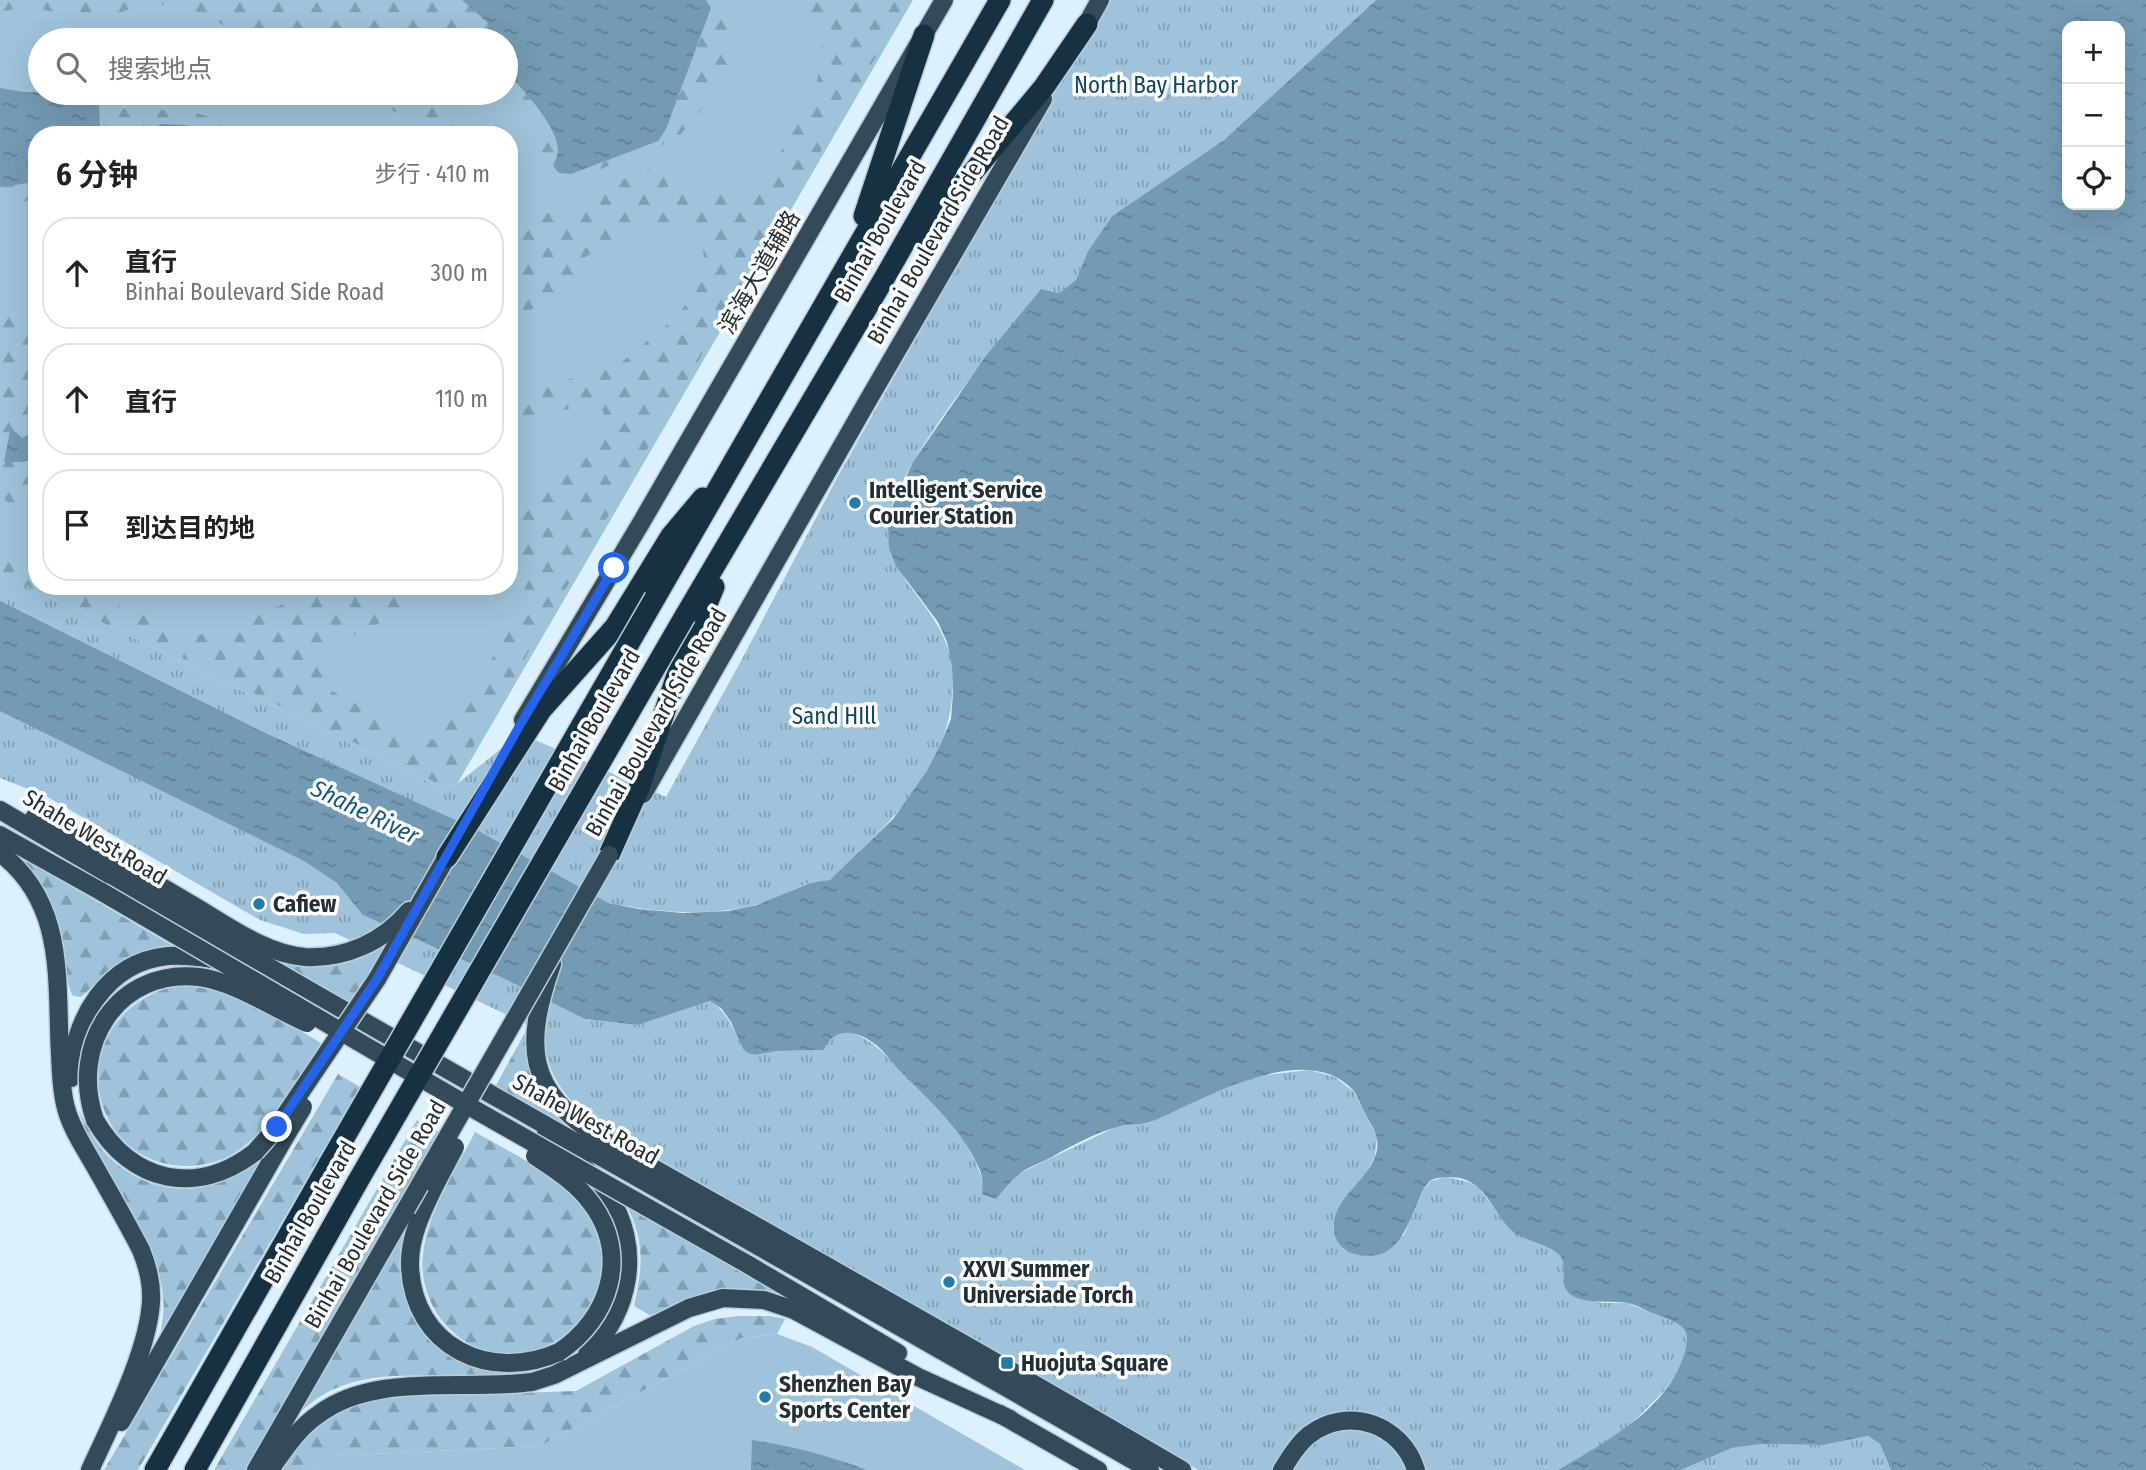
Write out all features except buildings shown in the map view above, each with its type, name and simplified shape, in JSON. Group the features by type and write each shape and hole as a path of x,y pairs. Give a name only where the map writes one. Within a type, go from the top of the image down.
{"highway":[{"name":"Binhai Boulevard","path":"155,1470 648,593 734,462 1000,0"},
{"name":"Binhai Boulevard","path":"195,1470 358,1181 692,620 751,502 885,277 1043,0"},
{"path":"885,277 1029,107 1087,24"},
{"path":"847,265 923,35"},
{"path":"447,857 541,710 648,593"},
{"path":"609,855 639,788 676,678 692,620"}],"main road":[{"name":"滨海大道辅路","path":"447,857 520,725 944,0"},
{"name":"Binhai Boulevard Side Road","path":"256,1470 860,412 1100,0"},
{"path":"0,803 83,842 116,869 266,945 295,955 322,957 355,950 390,931 406,914 447,857"},
{"name":"Shahe West Road","path":"0,810 116,869 150,898 328,1002 1150,1470"},
{"name":"Shahe West Road","path":"0,835 747,1264 1098,1470"},
{"path":"0,853 26,876 41,900 52,932 66,1063 66,1109 76,1133 148,1267 152,1300 150,1319 138,1358 91,1470"},
{"path":"91,1470 447,857"},
{"path":"568,926 536,1015 534,1042 544,1082 557,1103 590,1132 990,1357 1182,1470"},
{"path":"66,1063 94,999 109,982 128,968 167,956 227,962 328,1002"},
{"path":"377,979 277,1127 255,1152 234,1167 213,1175 176,1178 159,1175 131,1161 115,1149 95,1119 87,1087 90,1052 95,1037 114,1009 141,988 171,978 201,977 216,980 381,1054"},
{"path":"465,1104 519,1145 571,1181 594,1205 604,1223 611,1256 610,1284 605,1299 587,1330 559,1352 542,1360 519,1364 483,1361 451,1346 425,1317 412,1284 411,1248 416,1227 461,1133 493,1057"},
{"path":"484,1090 554,1140 607,1193 622,1222 629,1266 615,1334"},
{"path":"270,1470 307,1423 319,1413 352,1395 388,1388 532,1382 573,1365 615,1334 655,1324 689,1308 723,1298 764,1300 794,1310 918,1377 1010,1419"},
{"path":"873,1310 990,1357"},
{"path":"1282,1470 1303,1440 1319,1428 1349,1419 1380,1426 1399,1440 1416,1470"}],"green space":[{"path":"0,0 913,0 457,784 439,787 45,595 518,595 518,126 28,126 28,587 0,573"},
{"path":"0,0 462,0 488,23 488,28 229,28 189,9 161,4 143,5 107,17 89,17 39,9 0,12"},
{"path":"706,0 718,0 725,11 731,43 730,74 677,139 578,178 562,178 545,171 533,126 514,105 518,105 518,84 527,93 556,138 559,173 571,174 658,141 666,129 711,8"},
{"path":"799,0 909,0 451,785 435,782 182,658 190,637 227,628 308,595 428,595 394,616 350,636 331,650 318,669 332,691 419,739 433,740 477,685 528,581 529,574 518,570 518,506 524,504 551,476 598,441 605,417 601,406 589,403 518,423 518,392 614,368 668,324 693,297 703,270 701,242 692,232 679,227 636,228 582,259 559,298 518,314 518,196 524,206 560,217 600,198 608,188 633,174 648,169 663,170 669,190 676,194 741,194 781,152 797,122 810,109 815,97 824,31"},
{"path":"1107,0 1376,0 1224,140 1112,216 1088,251 1076,280 1059,293 1041,289 951,405 906,474 893,504 888,528 891,548 907,582 930,613 948,648 952,669 952,697 948,723 939,747 928,770 897,813 833,878 809,883 762,903 737,909 700,912 663,911 608,903 585,1019 638,1025 710,1001 726,1016 743,1049 755,1055 777,1051 823,1050 832,1037 844,1032 856,1035 883,1053 949,1120 971,1152 983,1183 1018,1174 1118,1126 1149,1123 1227,1086 1256,1076 1309,1070 1335,1077 1354,1092 1377,1137 1375,1156 1363,1179 1338,1210 1333,1227 1343,1249 1355,1254 1370,1255 1404,1235 1424,1189 1431,1181 1446,1177 1469,1182 1479,1188 1511,1230 1548,1247 1560,1256 1564,1262 1564,1283 1567,1291 1576,1297 1602,1303 1627,1303 1677,1323 1685,1329 1688,1339 1681,1367 1665,1390 1624,1431 1558,1470 1198,1470 603,1132 562,1089 549,1064 543,1032 335,933 304,934 260,920 46,796 0,778 0,573 28,587 28,595 45,595 439,787 457,784 502,748 526,740 535,740 666,797 837,478"},
{"path":"99,105 118,105 123,109 191,111 244,126 100,126"},
{"path":"378,105 459,105 454,126 429,126"},
{"path":"28,183 28,201 0,205 0,187"},
{"path":"28,312 28,435 22,438 24,462 28,460 26,506 8,502 0,494 0,313"},
{"path":"0,550 28,560 28,587 0,573"},
{"path":"45,595 86,595 89,604 116,599 128,614 140,614 160,622 168,629 172,642 167,654"},
{"path":"7,849 178,949 126,961 81,997 73,996 68,981 62,937 53,908 39,883"},
{"path":"378,949 383,953 361,989 347,1005 268,958 297,965 324,967 350,962"},
{"path":"175,986 215,990 234,996 321,1043 285,1100 253,1139 229,1156 190,1166 154,1160 126,1143 108,1118 99,1088 101,1057 113,1027 138,1002"},
{"path":"528,1027 530,1060 538,1086 552,1110 574,1134 494,1089"},
{"path":"338,1074 360,1087 138,1470 104,1470"},
{"path":"78,1109 94,1139 107,1155 127,1171 148,1182 169,1188 212,1185 253,1165 272,1149 158,1346 163,1303 155,1262 140,1228 98,1157"},
{"path":"417,1120 440,1133 246,1470 214,1470"},
{"path":"475,1132 529,1162 565,1189 576,1200 597,1235 601,1271 591,1303 571,1330 543,1348 510,1355 476,1347 444,1323 426,1290 422,1263 426,1238 444,1191"},
{"path":"626,1204 798,1302 758,1293 723,1292 689,1301 651,1316 634,1306 640,1254 637,1230"},
{"path":"415,1208 404,1234 400,1256 401,1277 406,1298 428,1335 463,1361 483,1369 503,1372 537,1371 493,1377 404,1376 367,1379 349,1383 327,1393 293,1418"},
{"path":"738,1316 785,1319 777,1334 741,1338 540,1446 331,1456 317,1470 278,1470 305,1431 341,1407 385,1397 576,1391 694,1326 715,1319"},
{"name":"Shenzhen Bay Sports Center","path":"777,1334 812,1347 1025,1470 317,1470 330,1456 540,1446 741,1338"},
{"path":"1868,1436 1880,1444 1891,1470 1681,1470 1732,1448 1762,1444 1823,1445"}],"water":[{"path":"462,0 706,0 711,8 666,129 658,141 571,174 559,173 553,166 558,150 552,130 518,85 518,28 488,28 488,23"},
{"name":"Shahe River","path":"1376,0 2146,0 2146,1470 1891,1470 1880,1444 1868,1436 1823,1445 1762,1444 1732,1448 1681,1470 1558,1470 1596,1448 1651,1407 1677,1372 1685,1351 1685,1331 1673,1322 1634,1305 1587,1301 1572,1296 1565,1287 1564,1264 1560,1256 1511,1230 1477,1186 1460,1178 1433,1179 1428,1183 1403,1234 1389,1250 1368,1256 1347,1251 1335,1236 1335,1216 1343,1200 1371,1166 1377,1146 1375,1132 1354,1091 1334,1076 1309,1070 1282,1071 1226,1088 1149,1123 1107,1130 1023,1171 996,1199 982,1194 979,1168 972,1153 953,1127 883,1051 865,1038 844,1033 832,1038 824,1050 777,1051 755,1055 743,1049 731,1022 722,1009 710,1001 638,1025 585,1019 501,977 363,915 337,883 304,861 0,711 0,601 261,731 477,830 608,903 683,913 728,911 757,905 810,883 830,880 893,819 927,771 951,719 952,667 947,642 938,622 896,566 889,548 888,527 893,505 913,462 985,357 1041,289 1059,293 1076,280 1088,251 1112,216 1224,140"},
{"path":"0,88 28,92 28,105 99,105 100,126 28,126 28,183 0,187"},
{"path":"161,124 188,126 158,126"},
{"path":"10,431 16,432 22,438 28,435 28,460 4,462"},
{"path":"752,1440 810,1452 867,1470 751,1470"}],"place":[{"name":"Intelligent Service Courier Station","path":"855,503"},
{"name":"Cafiew","path":"259,904"},
{"name":"XXVI Summer Universiade Torch","path":"949,1282"},
{"name":"Huojuta Square","path":"1007,1363"},
{"name":"Shenzhen Bay Sports Center","path":"765,1397"}],"route":[{"path":"277,1127 377,979 520,725 614,568"}],"park label":[{"name":"North Bay Harbor","path":"1156,85"},
{"name":"Sand HIll","path":"834,716"}]}
